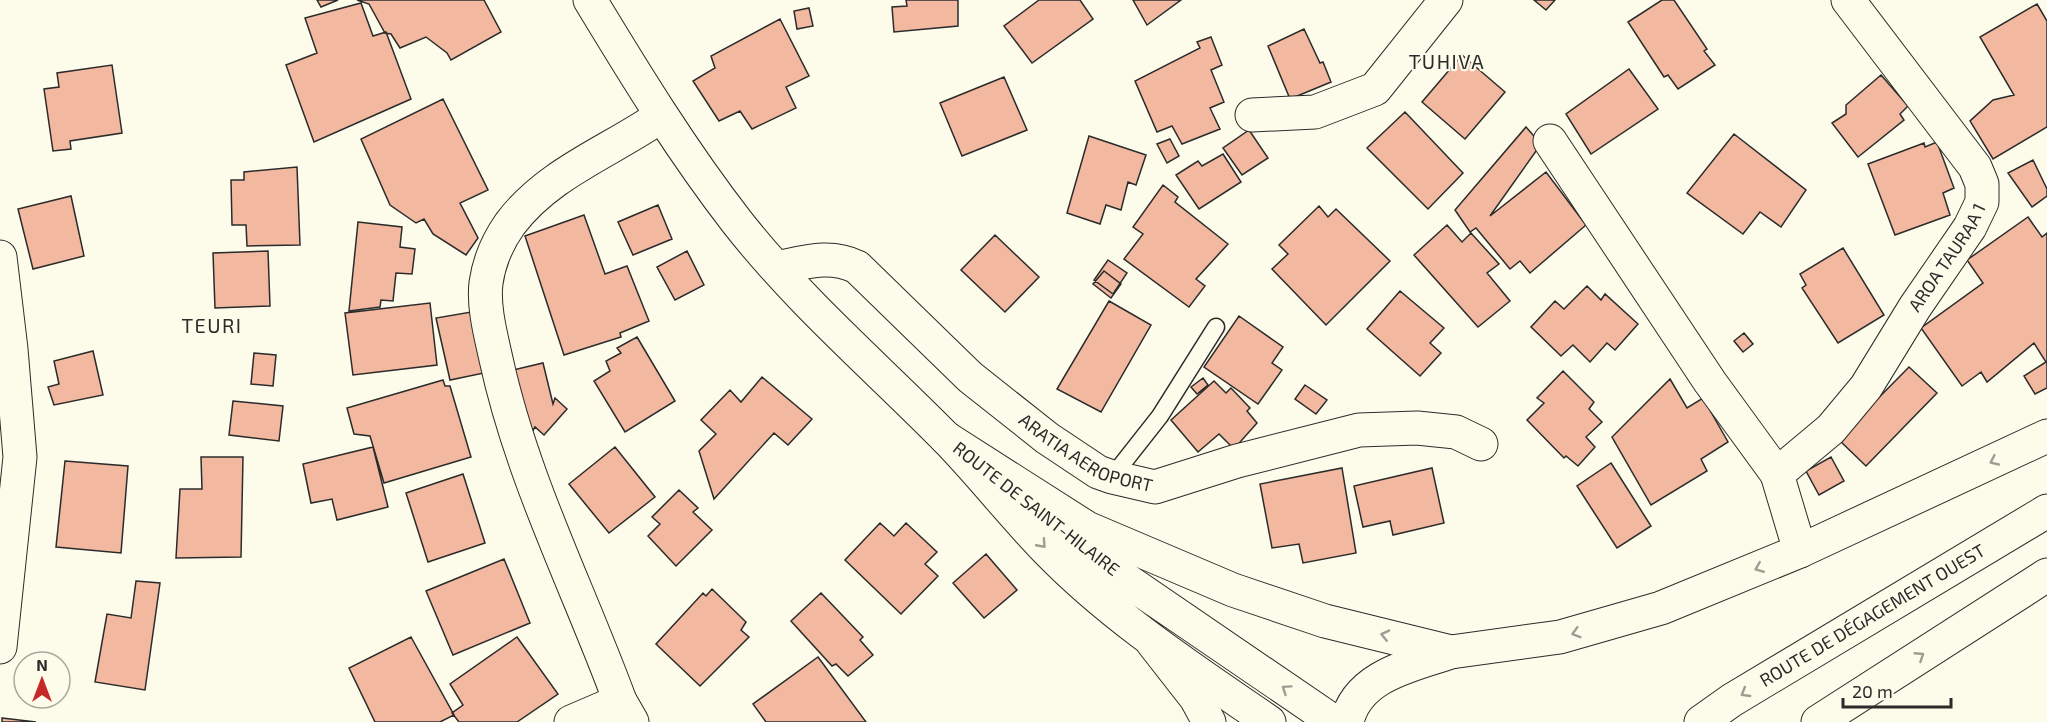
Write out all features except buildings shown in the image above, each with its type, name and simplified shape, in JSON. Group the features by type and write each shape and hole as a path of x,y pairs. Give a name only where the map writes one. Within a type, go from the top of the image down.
{"main road":[{"path":"590,0 661,116 738,222 777,268 946,438 1087,528 1233,590 1326,621 1450,652"},
{"path":"1252,115 1315,112 1375,89 1446,0"},
{"name":"AROA TAURAA 1","path":"1777,474 1831,429 1866,387 1915,307 1970,227 1982,202 1982,184 1975,167 1848,0"},
{"path":"571,722 626,712 516,438 489,330 486,285 493,256 509,225 529,203 555,181 661,116"},
{"path":"1550,141 1710,381 1777,474 1800,551"},
{"path":"0,257 11,349 20,458 0,647"},
{"name":"ARATIA AEROPORT","path":"777,268 820,259 841,259 857,267 970,377 1047,438 1098,472 1112,477 1155,487 1237,461 1359,430 1417,428 1456,432 1481,444"},
{"path":"1347,722 1366,690 1382,676 1450,652 1560,638 1661,608 1800,551 2047,436"},
{"name":"ROUTE DE SAINT-HILAIRE","path":"946,438 1048,551 1153,643 1269,722"},
{"name":"ROUTE DE SAINT-HILAIRE","path":"946,438 1129,582 1334,722"},
{"name":"ROUTE DE DÉGAGEMENT OUEST","path":"1701,722 1732,700 2047,511"},
{"path":"1818,722 2047,575"},
{"path":"1153,643 1196,698 1209,722"}],"lane":[{"path":"1112,477 1160,416 1216,327"}],"district":[{"name":"TUHIVA","path":"1447,62"},
{"name":"TEURI","path":"212,326"}]}
